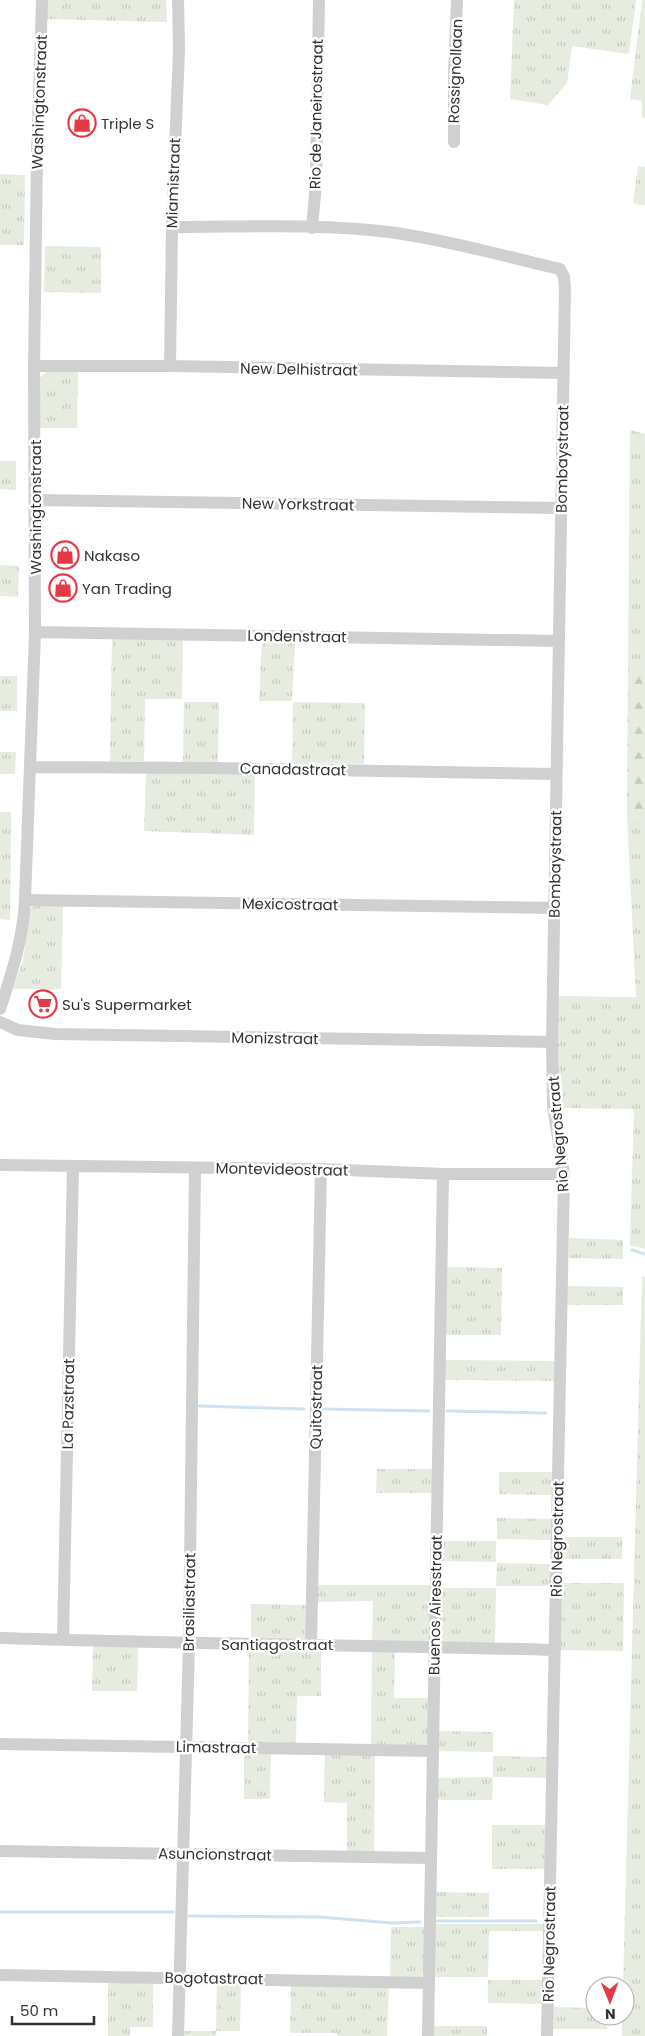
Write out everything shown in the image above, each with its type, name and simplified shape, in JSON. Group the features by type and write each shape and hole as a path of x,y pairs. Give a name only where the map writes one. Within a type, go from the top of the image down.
{"street":[{"name":"Washingtonstraat","path":"0,1009 17,960 24,928 35,632 34,366 37,157 42,0"},
{"name":"Miamistraat","path":"170,366 172,227 179,49 178,0"},
{"name":"Rio de Janeirostraat","path":"312,228 316,184 319,0"},
{"name":"Rossignollaan","path":"454,142 454,74 458,0"},
{"name":"Bombaystraat","path":"172,227 312,228 388,232 450,244 560,270 564,277 566,288 552,1042"},
{"name":"New Delhistraat","path":"34,366 170,366 564,373"},
{"name":"New Yorkstraat","path":"35,500 561,508"},
{"name":"Londenstraat","path":"35,632 559,641"},
{"name":"Canadastraat","path":"30,767 241,768 556,774"},
{"name":"Mexicostraat","path":"25,900 554,908"},
{"name":"Monizstraat","path":"0,1022 18,1030 55,1034 552,1042"},
{"name":"Rio Negrostraat","path":"547,2036 564,1174 553,1107 552,1042"},
{"name":"Montevideostraat","path":"0,1165 320,1169 444,1174 564,1174"},
{"name":"La Pazstraat","path":"63,1640 73,1167"},
{"name":"Brasiliastraat","path":"178,2036 189,1644 195,1168"},
{"name":"Quitostraat","path":"311,1644 320,1169"},
{"name":"Buenos Airesstraat","path":"428,2036 444,1174"},
{"name":"Santiagostraat","path":"0,1638 189,1644 311,1644 554,1650"},
{"name":"Limastraat","path":"0,1744 69,1747 186,1746 432,1751"},
{"name":"Asuncionstraat","path":"0,1850 430,1858"},
{"name":"Bogotastraat","path":"0,1975 428,1982"}],"green space":[{"path":"46,0 166,0 167,22 45,19"},
{"path":"514,0 636,0 629,54 572,46 567,83 548,105 510,99"},
{"path":"642,0 645,0 645,118 642,117 642,101 630,99"},
{"path":"638,166 645,167 645,206 633,203"},
{"path":"0,174 25,175 24,245 0,245"},
{"path":"45,246 101,247 101,293 44,292"},
{"path":"47,372 78,372 77,428 36,428 37,379"},
{"path":"630,430 645,434 645,669 628,667"},
{"path":"0,461 16,461 16,490 0,489"},
{"path":"0,565 19,566 18,597 0,596"},
{"path":"112,639 183,640 182,699 145,699 144,761 110,761"},
{"path":"262,642 295,642 292,701 259,701"},
{"path":"628,667 645,669 645,817 627,816"},
{"path":"0,676 17,676 17,711 0,711"},
{"path":"184,702 219,702 218,762 183,762"},
{"path":"293,702 365,703 364,764 292,763"},
{"path":"0,752 16,752 15,774 0,774"},
{"path":"146,771 255,772 254,835 144,831"},
{"path":"0,812 11,812 10,920 0,919"},
{"path":"627,816 645,817 645,1249 630,1245 634,1109 557,1108 556,996 636,997"},
{"path":"63,905 61,989 13,989 23,960 29,910 34,906"},
{"path":"569,1238 623,1240 623,1259 569,1258"},
{"path":"445,1267 502,1268 501,1335 444,1335"},
{"path":"642,1277 645,1277 645,2036 622,2036 622,2026 635,2026 635,1976 623,1976"},
{"path":"567,1286 623,1287 623,1305 567,1305"},
{"path":"444,1360 556,1361 556,1381 443,1380"},
{"path":"377,1469 435,1469 435,1493 376,1493"},
{"path":"499,1472 553,1472 553,1495 499,1494"},
{"path":"497,1518 553,1519 553,1540 497,1539"},
{"path":"561,1537 622,1537 622,1559 561,1559"},
{"path":"440,1541 496,1541 496,1562 440,1561"},
{"path":"497,1563 552,1564 552,1586 496,1586"},
{"path":"559,1583 624,1583 623,1651 558,1650"},
{"path":"316,1585 432,1585 429,1640 426,1642 372,1642 373,1601 316,1602"},
{"path":"438,1588 496,1588 495,1644 441,1643"},
{"path":"251,1604 306,1605 305,1641 251,1639"},
{"path":"93,1646 138,1647 137,1691 92,1691"},
{"path":"249,1648 321,1648 321,1696 297,1696 296,1745 248,1744"},
{"path":"372,1650 395,1650 394,1698 431,1698 427,1744 423,1747 371,1747"},
{"path":"436,1731 493,1732 493,1752 436,1751"},
{"path":"244,1751 271,1751 270,1799 244,1799"},
{"path":"325,1753 375,1753 374,1854 347,1854 347,1803 324,1802"},
{"path":"493,1756 548,1757 547,1778 493,1777"},
{"path":"493,1777 492,1800 437,1800 437,1778"},
{"path":"492,1825 547,1825 547,1869 492,1869"},
{"path":"434,1892 489,1893 489,1917 434,1917"},
{"path":"434,1924 543,1924 543,1931 489,1931 488,1977 433,1977"},
{"path":"391,1927 426,1927 425,1971 420,1978 390,1979"},
{"path":"108,1979 153,1980 153,2027 130,2027 130,2036 108,2036"},
{"path":"488,1980 543,1980 542,2004 488,2003"},
{"path":"217,1982 241,1983 240,2031 216,2031"},
{"path":"291,1984 389,1985 387,2036 337,2036 337,2033 290,2033"},
{"path":"551,2007 585,2008 585,2026 607,2026 607,2029 551,2029"},
{"path":"431,2026 487,2026 487,2036 431,2036"},
{"path":"183,2031 216,2031 216,2036 183,2036"}],"waterway":[{"path":"632,1250 645,1254"},
{"path":"199,1406 304,1409"},
{"path":"322,1409 429,1411"},
{"path":"447,1411 546,1413"},
{"path":"0,1912 173,1912"},
{"path":"189,1916 319,1917 392,1923 420,1922"},
{"path":"437,1921 536,1921"}],"place":[{"name":"Triple S","path":"82,123"},
{"name":"Nakaso","path":"65,555"},
{"name":"Yan Trading","path":"63,588"},
{"name":"Su's Supermarket","path":"43,1004"}]}
